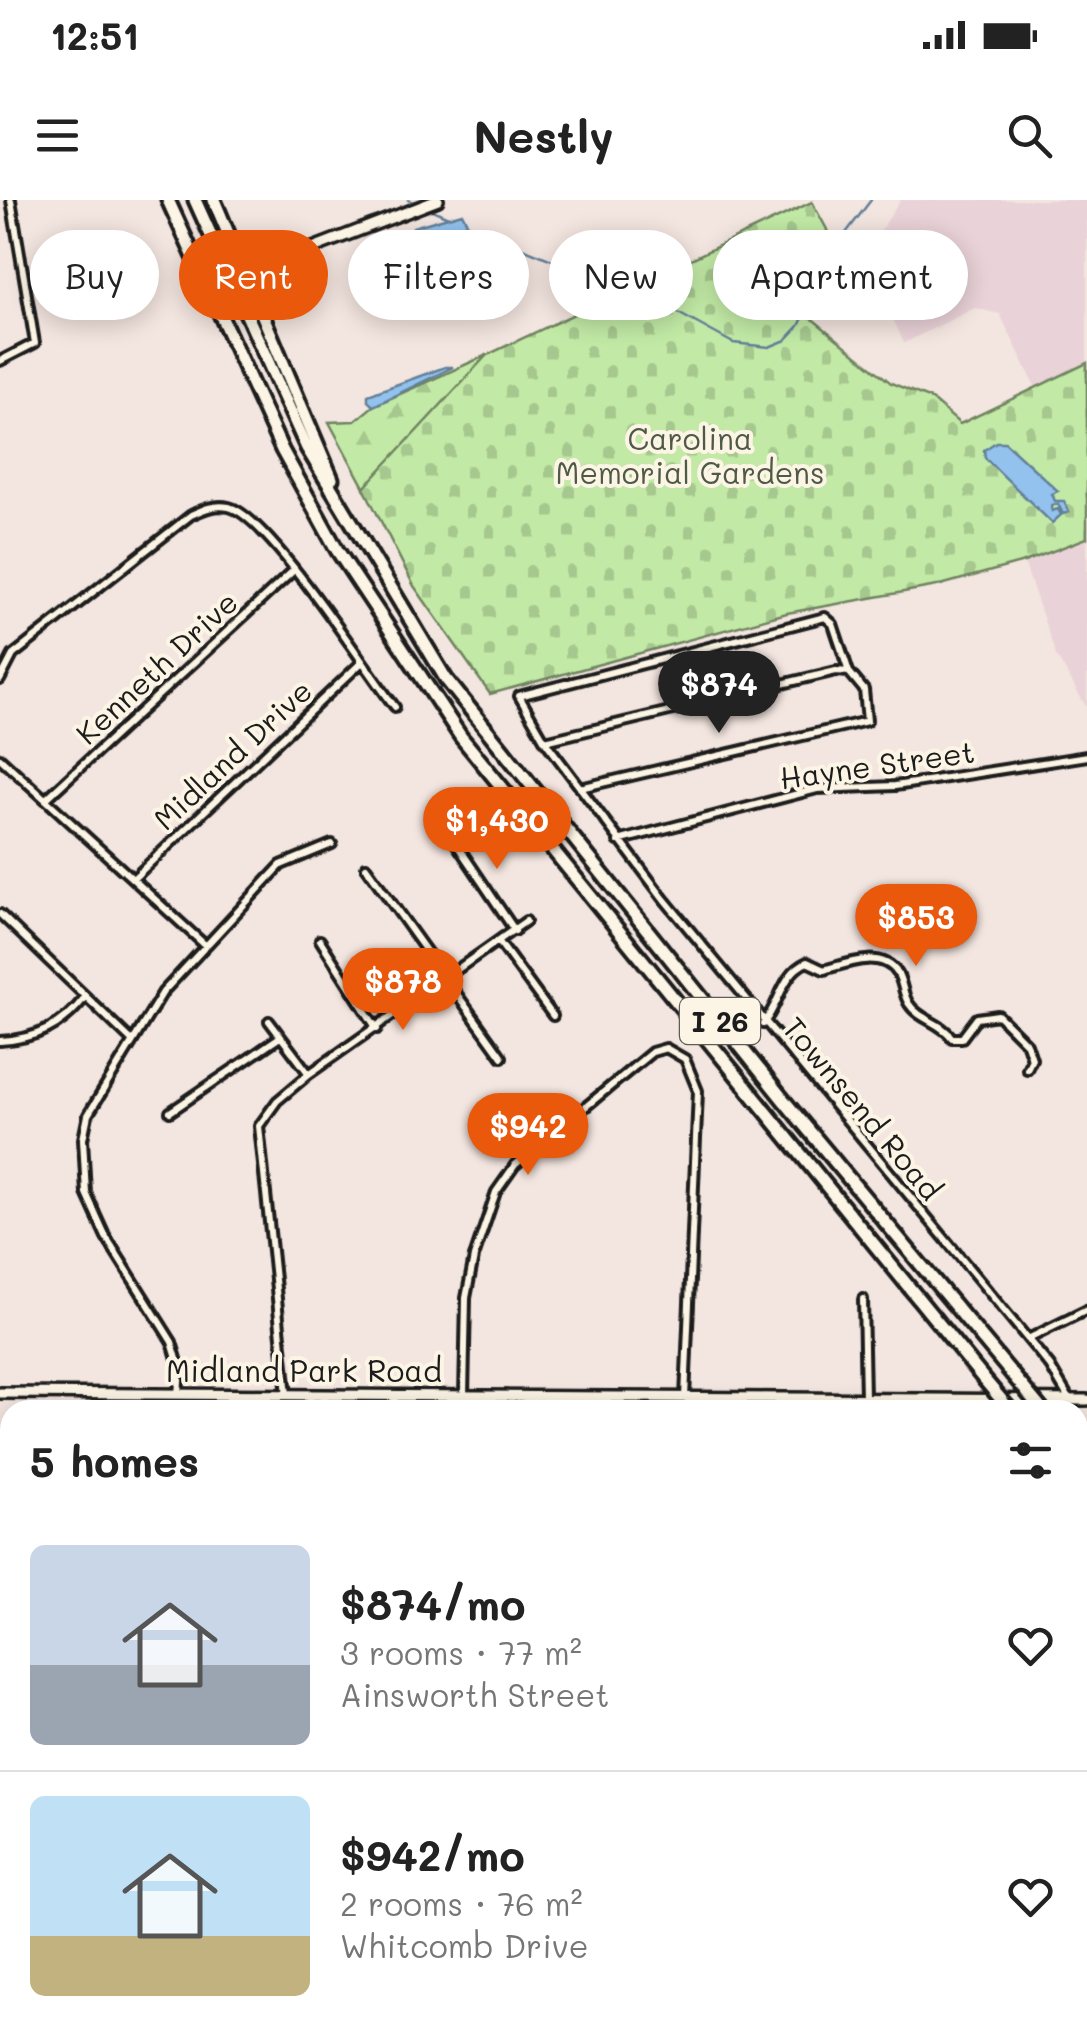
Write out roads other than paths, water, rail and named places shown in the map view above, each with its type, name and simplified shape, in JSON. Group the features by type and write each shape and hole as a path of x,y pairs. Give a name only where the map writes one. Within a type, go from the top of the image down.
{"highway":[{"name":"I 26","path":"165,200 282,450 337,550 460,737 1002,1400"},
{"name":"I 26","path":"195,200 307,448 446,679 515,770 1034,1400"},
{"path":"214,200 354,528"}],"street":[{"path":"0,361 30,349 35,337 12,200"},
{"path":"328,242 438,200"},
{"path":"0,680 14,654 192,514 211,506 230,507 245,515 294,570 395,707"},
{"name":"Kenneth Drive","path":"48,798 294,570"},
{"name":"Townsend Road","path":"849,672 833,624 824,617 518,696 545,741 618,841 763,1024 1028,1339 1062,1382 1071,1400"},
{"name":"Midland Drive","path":"134,878 361,663"},
{"path":"545,741 836,671 849,672 864,690 866,720 580,788"},
{"name":"Hayne Street","path":"618,841 817,789 895,786 1087,756"},
{"path":"0,758 206,946"},
{"path":"449,833 515,931"},
{"path":"178,1395 180,1370 172,1342 94,1216 82,1172 88,1115 130,1040 163,992 281,865 332,844"},
{"path":"366,867 502,1056"},
{"path":"0,914 130,1040"},
{"path":"287,1395 258,1126 277,1101 309,1074 526,921"},
{"path":"320,940 377,1029"},
{"path":"499,942 553,1016"},
{"path":"763,1024 778,1005 785,980 794,968 808,962 824,970 844,962 878,961 892,966 910,1006 944,1027 952,1038 962,1038 977,1018 998,1015 1027,1044 1032,1059 1027,1069"},
{"path":"0,1041 25,1039 43,1032 70,1017 85,997"},
{"path":"269,1021 309,1074"},
{"path":"170,1112 280,1036"},
{"path":"464,1396 466,1298 474,1256 505,1176 652,1052 666,1048 686,1059 698,1090 678,1400"},
{"path":"863,1299 865,1399"},
{"path":"1028,1339 1087,1310"},
{"name":"Midland Park Road","path":"0,1393 635,1400"},
{"path":"310,1394 310,1400"},
{"path":"394,1396 395,1400"},
{"name":"Midland Park Road","path":"772,1400 883,1400"},
{"name":"Midland Park Road","path":"1071,1400 1087,1400"}],"water":[{"path":"462,213 471,230 412,230"},
{"path":"453,367 373,406 368,401 368,395"},
{"path":"996,442 1005,442 1058,491 1052,494 1055,501 1064,501 1069,512 1063,514 1058,504 1052,505 1052,511 1058,509 1061,515 1052,523 985,458 984,450"}],"waterway":[{"path":"408,200 420,204"},
{"path":"464,224 669,308 733,343 769,347 786,340 799,326 843,237 871,200"},
{"path":"428,208 448,217"}],"park label":[{"name":"Carolina Memorial Gardens","path":"690,455"}]}
